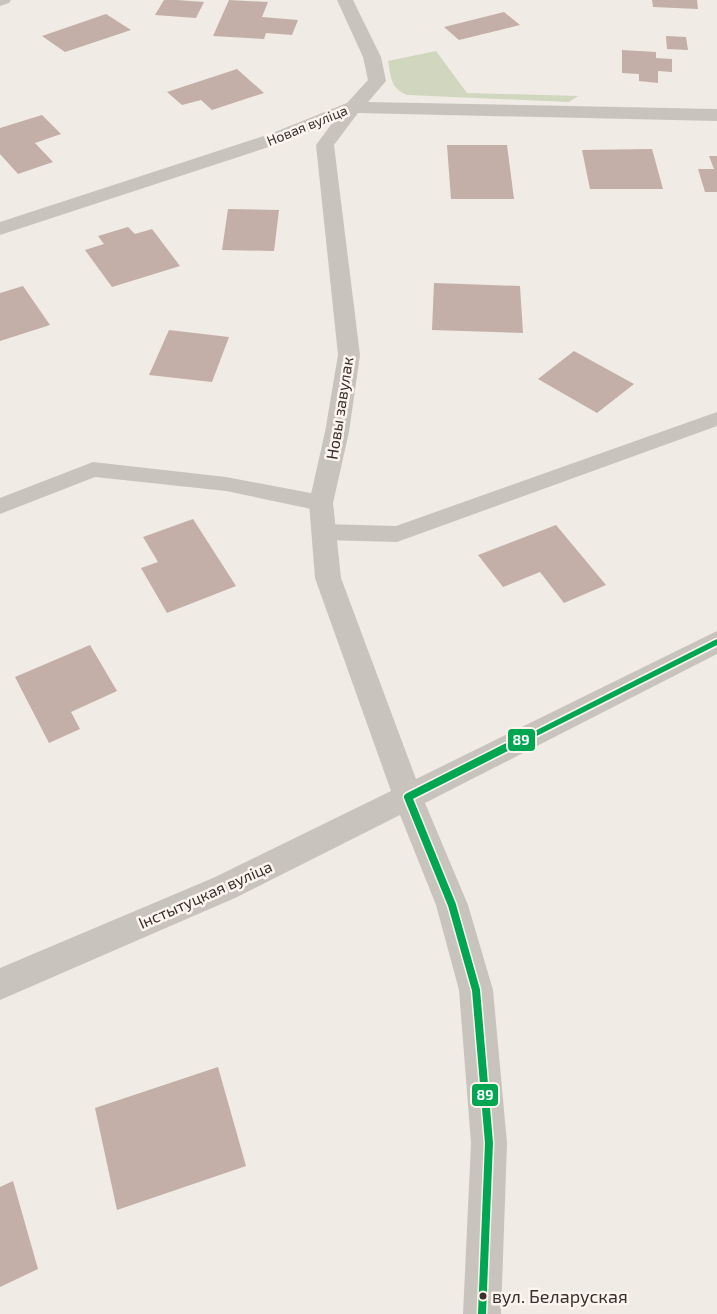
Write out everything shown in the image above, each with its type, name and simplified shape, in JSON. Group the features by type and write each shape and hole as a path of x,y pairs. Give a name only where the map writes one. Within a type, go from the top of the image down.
{"street":[{"name":"Новы завулак","path":"345,0 372,57 377,81 352,107 325,145 349,355 337,432 321,503 328,578 408,797 452,905 476,990 489,1143 482,1314"},
{"name":"Новая вуліца","path":"0,229 277,138 352,107 717,115"},
{"name":"Інстытуцкая вуліца","path":"0,984 224,888 717,642"}],"lane":[{"path":"324,532 397,534 717,419"},
{"path":"0,506 93,469 226,484 321,503"}],"green space":[{"path":"436,51 467,93 578,96 569,102 408,95 398,90 393,82 388,61"}],"building":[{"path":"164,0 204,2 196,18 155,15"},
{"path":"229,0 268,2 262,17 298,20 292,35 266,33 264,39 213,36"},
{"path":"652,0 697,0 698,9 653,7"},
{"path":"504,12 520,25 459,40 444,27"},
{"path":"106,14 131,30 65,52 42,36"},
{"path":"666,36 686,37 688,50 667,49"},
{"path":"622,50 656,52 656,58 672,59 672,72 658,71 658,83 639,81 639,74 622,73"},
{"path":"237,69 264,93 212,110 201,100 182,105 167,92"},
{"path":"42,115 61,134 35,143 53,162 18,174 0,154 0,128"},
{"path":"447,145 507,145 514,199 451,199"},
{"path":"652,149 663,189 590,189 582,150"},
{"path":"709,156 717,156 717,192 705,192 698,169 714,169"},
{"path":"228,209 279,210 274,251 222,250"},
{"path":"128,227 135,234 152,229 180,266 112,287 85,250 104,244 98,236"},
{"path":"434,283 520,286 523,333 432,330"},
{"path":"23,286 50,325 0,341 0,293"},
{"path":"169,330 229,337 212,382 149,375"},
{"path":"574,351 634,384 597,413 538,379"},
{"path":"193,519 236,586 167,613 141,568 158,562 143,537"},
{"path":"556,525 606,585 564,603 540,572 503,587 478,555"},
{"path":"90,645 117,691 71,712 80,729 49,743 15,677"},
{"path":"218,1067 246,1166 117,1210 95,1108"},
{"path":"13,1181 38,1269 0,1287 0,1187"}],"transit line":[{"name":"89","path":"482,1314 489,1143 476,990 452,905 408,797 717,642"}],"place":[{"name":"вул. Беларуская","path":"483,1296"}]}
